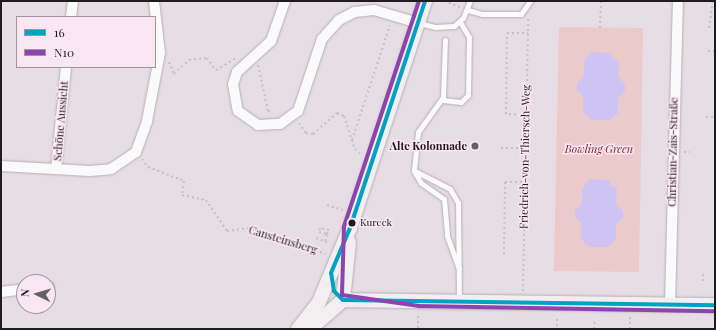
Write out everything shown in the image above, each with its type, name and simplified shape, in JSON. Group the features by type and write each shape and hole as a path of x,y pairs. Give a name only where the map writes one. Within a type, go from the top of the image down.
{"main road":[{"path":"310,322 350,228 425,1"},
{"path":"298,329 310,322 341,295 350,228"},
{"path":"332,273 341,295"},
{"path":"341,295 419,300 715,305"}],"street":[{"path":"71,16 72,1"},
{"path":"154,1 160,40 156,67"},
{"path":"285,1 271,41 234,77 232,91 238,111 247,120 263,126 280,124 293,116 302,104 319,46 332,26 365,10 393,14 418,23"},
{"name":"Christian-Zais-Straße","path":"670,304 678,1"},
{"name":"Schöne Aussicht","path":"1,166 56,168 66,68"},
{"path":"56,168 111,169 136,152 148,121 156,68"},
{"path":"1,292 16,290"}],"lane":[{"path":"418,23 442,28 460,22 468,10 470,1"},
{"path":"468,10 482,14 524,12 530,1"},
{"path":"442,100 461,102 469,92 469,37 460,22"},
{"path":"445,40 442,100 418,132 414,171 421,183 444,199 446,231 459,269"},
{"path":"414,171 444,186 455,196 459,269 459,301"}],"path":[{"path":"444,1 454,5"},
{"path":"600,28 601,1"},
{"path":"709,28 713,1"},
{"name":"Friedrich-von-Thiersch-Weg","path":"522,302 528,33 524,12"},
{"path":"352,140 393,14"},
{"path":"526,115 506,114 507,32 528,33"},
{"path":"160,40 174,74 189,60 207,58 216,70 238,56"},
{"path":"708,51 715,51"},
{"path":"256,57 268,111"},
{"path":"293,116 306,133 313,134 336,113 344,116 355,149 363,155"},
{"path":"706,117 715,117"},
{"path":"501,148 526,148"},
{"name":"Cansteinsberg","path":"136,152 148,167 184,182 182,195 206,200 227,231 249,228 328,254"},
{"path":"504,254 505,182 525,182"},
{"path":"327,205 343,210"},
{"path":"319,230 327,234 325,241"},
{"path":"316,238 331,244"},
{"path":"703,273 703,281"},
{"path":"418,316 418,328"},
{"path":"557,319 557,329"},
{"path":"594,329 595,320"}],"green space":[{"name":"Bowling Green","path":"559,27 643,28 639,272 554,271"}],"shaded area":[{"path":"592,52 611,53 613,59 619,62 619,77 625,84 625,91 618,98 618,113 610,120 591,120 583,112 583,97 577,90 577,83 584,76 584,61"},
{"path":"590,179 609,180 611,186 617,188 616,204 623,211 623,217 616,225 616,239 608,247 589,247 581,239 581,223 575,216 575,210 582,203 582,188"}],"transit line":[{"name":"N10","path":"419,1 344,227 342,295 419,306 715,311"},
{"name":"16","path":"343,300 334,291 331,273 350,228 425,1"},
{"name":"16","path":"343,300 715,305"}],"place":[{"name":"Alte Kolonnade","path":"475,146"},
{"name":"Kureck","path":"352,223"}]}
